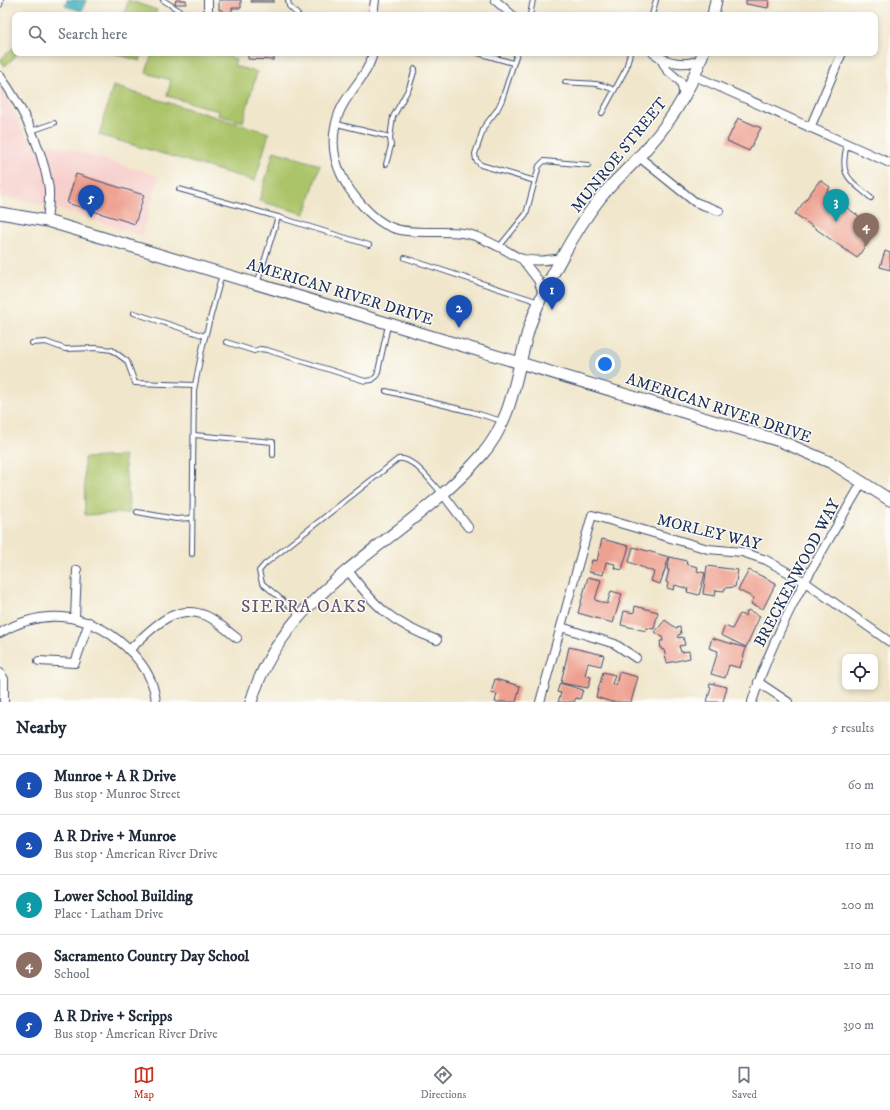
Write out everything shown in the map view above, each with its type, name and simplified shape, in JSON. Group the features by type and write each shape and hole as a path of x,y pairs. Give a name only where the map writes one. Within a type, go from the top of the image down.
{"street":[{"path":"208,0 208,12"},
{"path":"373,12 375,0"},
{"path":"495,0 509,12"},
{"path":"714,12 716,0"},
{"path":"372,56 360,79 339,113 334,134 335,157 341,176 350,192 370,215 393,228 463,233 488,241 522,259 546,261 562,258"},
{"path":"657,56 661,59 667,70 681,82 684,89 684,98"},
{"path":"661,59 691,64 702,56"},
{"name":"MUNROE STREET","path":"251,702 268,661 281,640 300,615 347,569 443,494 482,455 503,422 515,389 530,325 541,298 571,241 601,197 667,125 684,98 695,76 702,56"},
{"path":"810,128 841,56"},
{"path":"0,76 17,102 43,161 49,185 47,221"},
{"path":"695,76 890,163"},
{"path":"639,157 695,202 719,211"},
{"name":"AMERICAN RIVER DRIVE","path":"0,213 47,221 780,441 832,463 863,481 890,500"},
{"path":"522,259 538,280 541,298"},
{"name":"BRECKENWOOD WAY","path":"752,702 758,682 778,631 863,481"},
{"path":"443,494 468,527"},
{"name":"MORLEY WAY","path":"540,702 592,514 708,549 749,554 766,560 805,582 890,642"},
{"path":"347,569 368,597 383,611 406,626 437,640"},
{"path":"75,618 77,570"},
{"path":"129,650 162,620 183,612 196,612 207,616 237,638"},
{"path":"0,633 12,626 28,620 45,617 75,618 89,622 108,632 129,650 145,668 151,680 157,702"},
{"path":"39,661 75,664 89,622"},
{"path":"561,627 615,644 636,658"},
{"path":"0,673 4,685 4,702"},
{"path":"758,682 788,702"}],"lane":[{"path":"0,5 1,0"},
{"path":"163,0 181,12"},
{"path":"288,0 289,6 295,12"},
{"path":"531,12 533,0"},
{"path":"653,12 656,0"},
{"path":"489,56 514,63"},
{"path":"516,56 502,100 497,110 484,127 476,154 476,160 481,165 535,181"},
{"path":"602,113 626,69 629,56"},
{"path":"386,164 391,146 390,137 394,118 409,88 415,69"},
{"path":"565,82 581,84 596,82 614,90"},
{"path":"30,131 54,123"},
{"path":"336,124 390,137"},
{"path":"847,144 843,168 848,179 870,198"},
{"path":"499,247 526,214 539,166 544,161 588,165"},
{"path":"179,189 369,245"},
{"path":"257,284 278,217"},
{"path":"405,258 541,298"},
{"path":"192,554 195,385 205,336 222,274"},
{"path":"134,313 205,336"},
{"path":"226,342 254,351 260,349 267,350 365,381 372,380 377,376 389,323"},
{"path":"32,343 46,342 65,349 96,348 112,350 127,361 135,383 195,385"},
{"path":"386,391 472,412 503,422"},
{"path":"194,435 273,442 273,455"},
{"path":"300,615 262,583 259,571 265,564 398,459 402,458 412,462 443,494"},
{"path":"137,512 176,518 192,518"}],"shaded area":[{"path":"0,86 8,98 25,136 159,176 142,236 60,209 12,198 0,197"}],"green space":[{"path":"128,0 157,10 156,12 125,12"},
{"path":"12,49 12,56 16,56 5,66 0,60"},
{"path":"123,56 141,56 140,61"},
{"path":"151,56 225,56 236,59 234,66 257,72 243,122 218,115 219,111 167,96 171,80 146,73"},
{"path":"113,86 269,133 255,181 99,135"},
{"path":"274,151 320,165 305,214 259,201"},
{"path":"124,456 130,513 85,515 84,458"}],"water":[{"path":"67,0 86,0 82,11 65,6"}],"building":[{"path":"176,0 186,0 186,4 175,4"},
{"path":"219,0 241,0 241,8 232,8 232,12 222,12 222,10 219,10"},
{"path":"252,0 274,0 274,2 251,2"},
{"path":"746,0 769,0 768,8 746,4"},
{"path":"248,56 274,56 274,60 248,59"},
{"path":"738,118 761,128 749,151 727,141"},
{"path":"76,174 144,195 135,224 67,203"},
{"path":"820,180 830,187 826,193 877,229 857,258 795,214"},
{"path":"885,251 890,253 890,270 880,267"},
{"path":"602,539 629,546 622,570 614,568 615,564 606,562 603,575 589,572 592,560 597,561"},
{"path":"633,547 669,557 660,584 651,581 654,572 629,562"},
{"path":"670,557 687,561 686,564 698,567 697,571 705,573 699,595 687,592 688,589 675,585 674,590 667,588 668,583 666,582 669,570 667,569"},
{"path":"707,566 738,570 735,587 725,588 724,591 716,590 715,596 703,594"},
{"path":"749,570 776,583 763,609 751,604 754,598 738,590"},
{"path":"588,577 601,580 595,600 607,604 611,591 622,594 613,623 578,613"},
{"path":"635,606 658,612 654,629 647,628 646,631 621,625 624,611 634,613"},
{"path":"748,610 760,616 746,647 721,635 725,626 732,629 740,614 745,616"},
{"path":"665,620 676,628 680,627 681,634 678,635 678,638 683,637 685,645 679,646 681,652 689,651 690,658 667,663 664,650 661,649 660,641 663,641 662,637 655,632"},
{"path":"712,638 746,648 740,668 729,665 725,678 711,674 718,651 709,648"},
{"path":"569,647 604,655 601,666 588,663 585,675 591,677 588,688 561,683"},
{"path":"603,672 615,675 612,684 616,685 619,672 638,677 631,702 612,702 596,697"},
{"path":"495,679 520,686 516,702 495,702 497,694 491,693"},
{"path":"560,683 583,690 580,699 576,698 574,702 558,702 561,693 557,692"},
{"path":"710,683 727,687 723,702 707,702 711,687 709,686"}],"place":[{"name":"A R Drive + Scripps","path":"91,218"},
{"name":"Lower School Building","path":"836,222"},
{"name":"Sacramento Country Day School","path":"866,246"},
{"name":"Munroe + A R Drive","path":"552,310"},
{"name":"A R Drive + Munroe","path":"459,328"}],"district":[{"name":"SIERRA OAKS","path":"304,607"}]}
